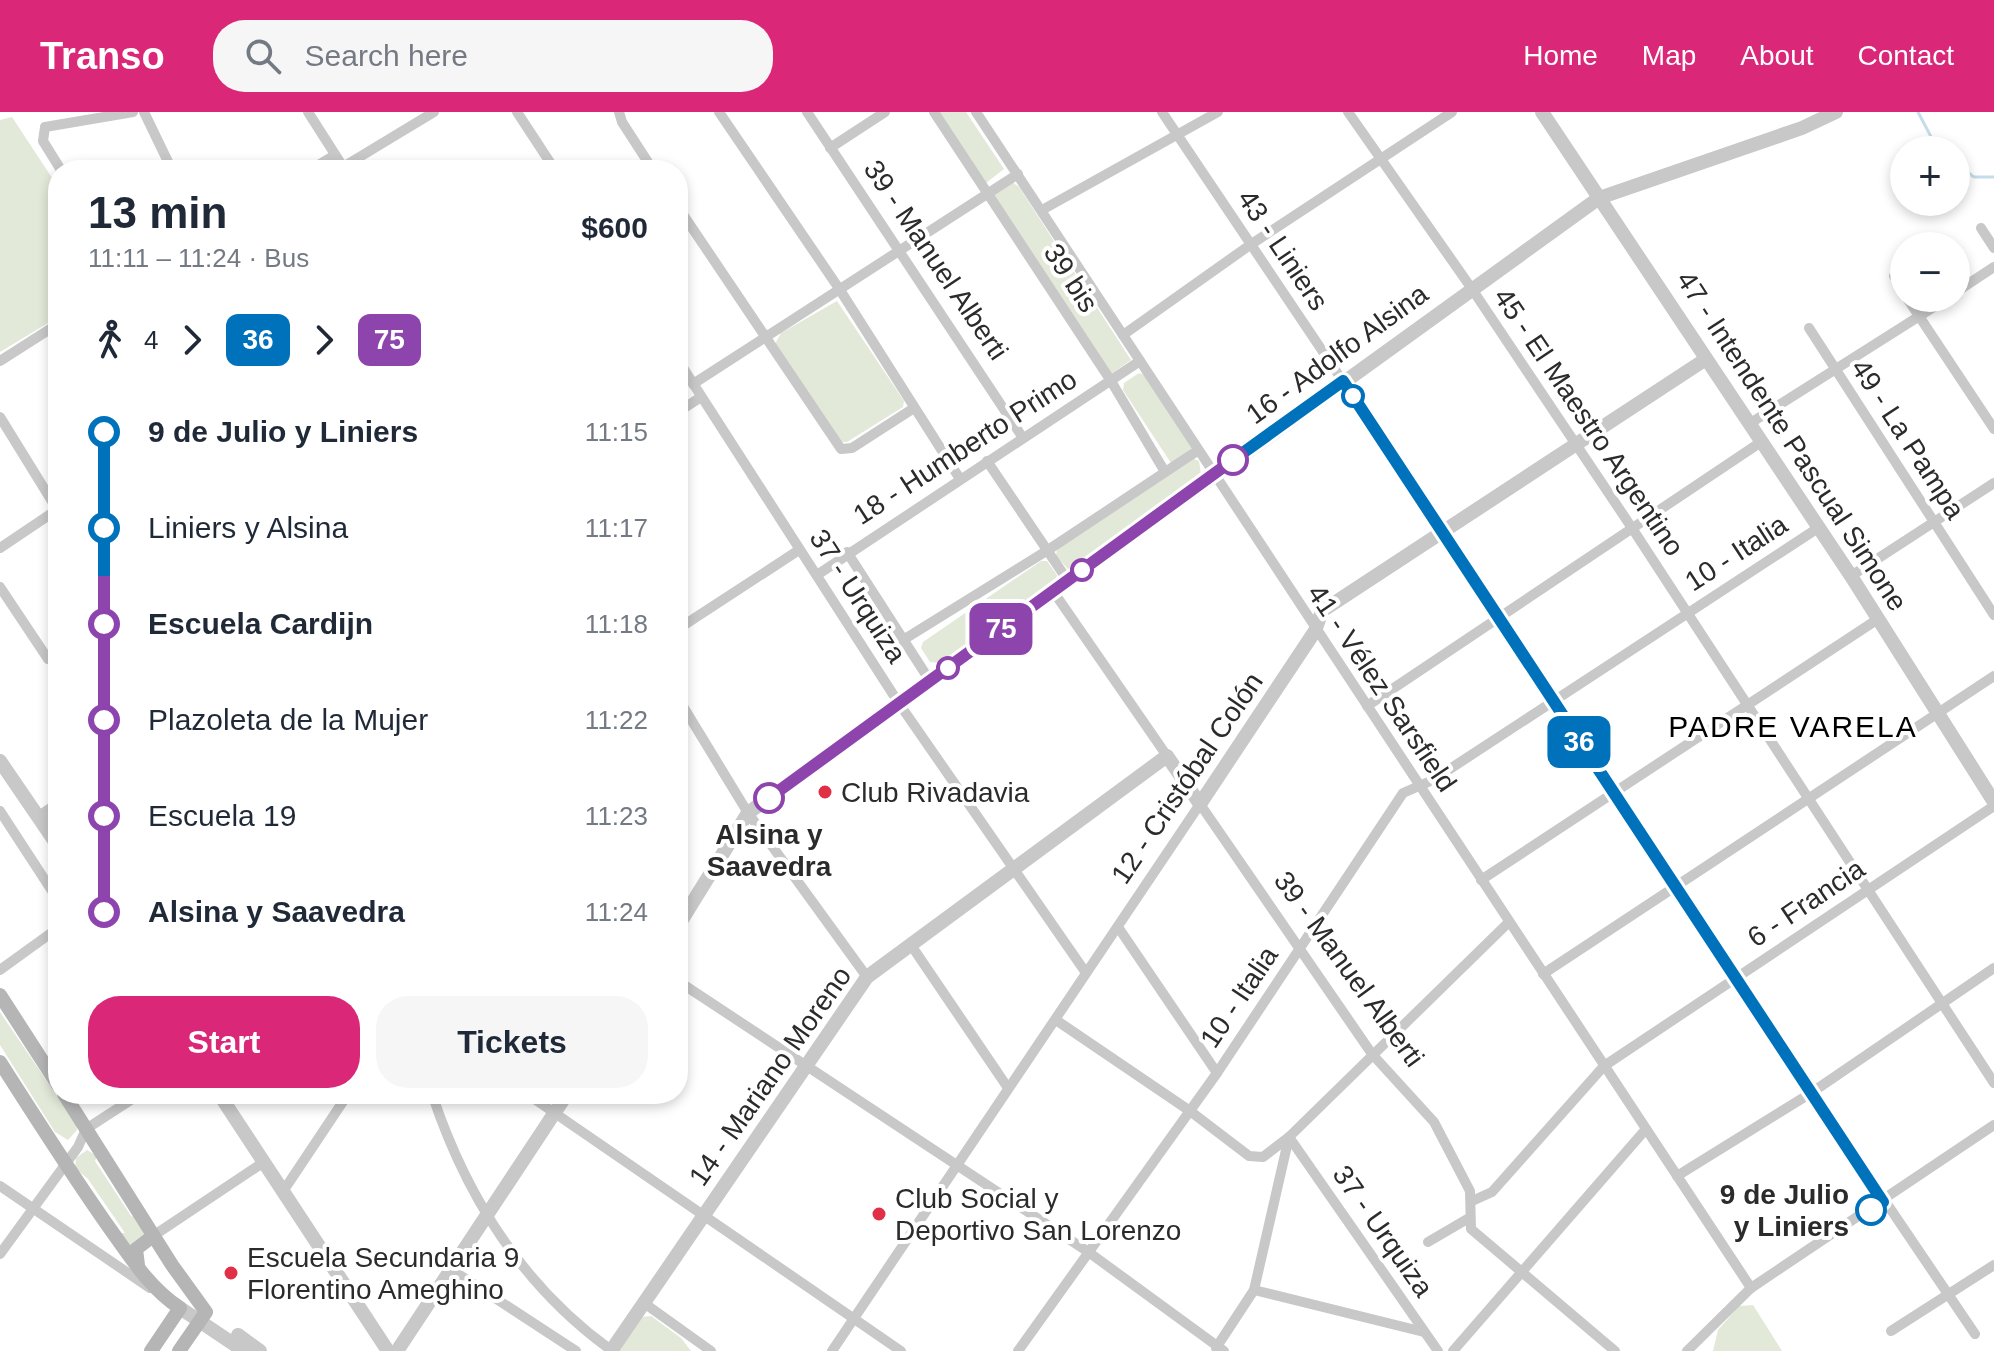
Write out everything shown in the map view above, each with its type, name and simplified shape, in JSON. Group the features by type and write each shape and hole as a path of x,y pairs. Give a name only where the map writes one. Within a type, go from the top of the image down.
{"main road":[{"path":"0,995 48,1069"},
{"path":"0,1062 65,1165 142,1272 161,1295 180,1308 151,1351"},
{"path":"70,1104 203,1317 179,1351"},
{"path":"142,1272 136,1249 153,1236"},
{"path":"142,1272 163,1279 172,1265"}],"street":[{"path":"55,160 43,141 42,131 53,125 133,112"},
{"path":"144,112 167,160"},
{"path":"308,112 338,160"},
{"path":"358,160 434,112"},
{"path":"517,112 548,160"},
{"path":"619,112 647,160"},
{"path":"719,112 840,290 960,479"},
{"name":"39 - Manuel Alberti","path":"807,112 1023,438"},
{"path":"830,148 885,112"},
{"name":"39 bis","path":"934,112 1111,381 1165,472"},
{"name":"41 - Vélez Sarsfield","path":"976,112 1315,631 1751,1288"},
{"name":"43 - Liniers","path":"1162,112 1444,532 1883,1202 1975,1334"},
{"path":"1042,210 1218,112"},
{"name":"45 - El Maestro Argentino","path":"1348,112 1472,289 1632,528 1994,1083"},
{"path":"1123,335 1250,245 1452,112"},
{"name":"47 - Intendente Pascual Simone","path":"1542,112 1851,576 1994,804"},
{"name":"16 - Adolfo Alsina","path":"688,910 748,813 1599,198 1802,128 1836,112"},
{"path":"327,160 335,155"},
{"path":"693,384 1018,174"},
{"path":"688,222 841,449 852,448 914,408"},
{"path":"1981,228 1994,248"},
{"path":"1970,283 1994,267"},
{"path":"1916,312 1994,429"},
{"path":"1749,424 1927,312"},
{"name":"49 - La Pampa","path":"1809,328 1994,615"},
{"path":"0,361 48,330"},
{"name":"12 - Cristóbal Colón","path":"832,1351 1315,631 1322,611 1706,359"},
{"name":"18 - Humberto Primo","path":"817,575 847,552 1140,361"},
{"name":"37 - Urquiza","path":"688,376 898,702 1086,973"},
{"path":"688,405 701,397"},
{"path":"0,417 48,494"},
{"path":"1367,706 1761,442"},
{"path":"903,640 1048,550 1197,451"},
{"path":"987,461 1068,581"},
{"path":"1851,576 1994,483"},
{"path":"0,548 48,517"},
{"name":"10 - Italia","path":"1018,1351 1217,1073 1403,793 1417,784 1433,780 1818,528"},
{"path":"688,622 799,550"},
{"path":"847,552 930,681"},
{"path":"0,587 48,659"},
{"name":"39 - Manuel Alberti","path":"1053,591 1372,1054 1434,1122 1472,1201"},
{"path":"1481,880 1878,619"},
{"path":"1543,974 1994,676"},
{"path":"688,714 748,813 867,977"},
{"name":"14 - Mariano Moreno","path":"611,1351 867,977 1167,756"},
{"path":"0,761 48,830"},
{"name":"6 - Francia","path":"1472,1201 1492,1192 1604,1066 1994,804"},
{"path":"39,816 48,810"},
{"path":"0,811 48,885"},
{"path":"39,816 48,817"},
{"path":"1056,1020 1256,1159 1289,1137 1509,922"},
{"path":"1118,927 1217,1073"},
{"path":"0,970 48,935"},
{"path":"911,945 1008,1088"},
{"path":"1677,1176 1811,1093 1994,968"},
{"path":"688,988 1087,1251 1219,1349 1254,1290 1289,1137"},
{"path":"0,1254 65,1165 86,1129 125,1104"},
{"path":"226,1104 388,1351"},
{"path":"284,1190 341,1104"},
{"path":"436,1104 460,1172 486,1218 566,1312 611,1351"},
{"path":"541,1104 901,1351"},
{"path":"397,1351 560,1104"},
{"path":"1687,1351 1751,1288 1994,1125"},
{"path":"1453,1351 1646,1129"},
{"name":"37 - Urquiza","path":"1289,1137 1438,1351"},
{"path":"153,1236 264,1162"},
{"path":"0,1186 161,1295"},
{"path":"1472,1201 1471,1229 1615,1351"},
{"path":"1428,1242 1469,1218"},
{"path":"1891,1331 1994,1265"},
{"path":"452,1270 576,1351"},
{"path":"1254,1290 1424,1332"},
{"path":"644,1303 711,1351"},
{"path":"180,1308 203,1317 260,1351"},
{"path":"203,1317 244,1351"}],"green space":[{"path":"937,112 966,112 1004,169 986,183"},
{"path":"12,117 48,172 48,323 0,352 0,120"},
{"path":"1012,182 1019,187 1131,360 1111,374 994,195"},
{"path":"837,301 904,401 903,407 847,442 842,442 775,344 781,333"},
{"path":"1139,373 1145,375 1192,448 1171,463 1123,390 1124,383"},
{"path":"1194,459 1199,461 1201,474 1074,569 1068,569 1056,556 1057,549"},
{"path":"1041,561 1047,561 1057,575 1055,584 939,663 930,662 921,648 923,642"},
{"path":"0,1012 48,1083 48,1104 62,1104 76,1124 77,1130 68,1140 55,1132 0,1045"},
{"path":"87,1150 97,1156 95,1161 131,1216 140,1218 144,1234 132,1243 131,1252 118,1233 125,1233 88,1179 75,1168 76,1158"},
{"path":"1753,1305 1782,1351 1713,1351 1718,1330 1739,1306"},
{"path":"651,1316 681,1338 691,1351 617,1351 641,1317"}],"waterway":[{"path":"1918,112 1931,136"},
{"path":"1970,174 1994,177"}],"bus line":[{"name":"36","path":"1233,460 1343,381 1883,1202 1871,1210"},
{"name":"75","path":"769,798 1233,460"}],"place":[{"name":"Club Rivadavia","path":"825,792"},
{"name":"Alsina y Saavedra","path":"769,798"},
{"name":"9 de Julio y Liniers","path":"1871,1210"},
{"name":"Club Social y Deportivo San Lorenzo","path":"879,1214"},
{"name":"Escuela Secundaria 9 Florentino Ameghino","path":"231,1273"}],"district":[{"name":"PADRE VARELA","path":"1793,726"}]}
